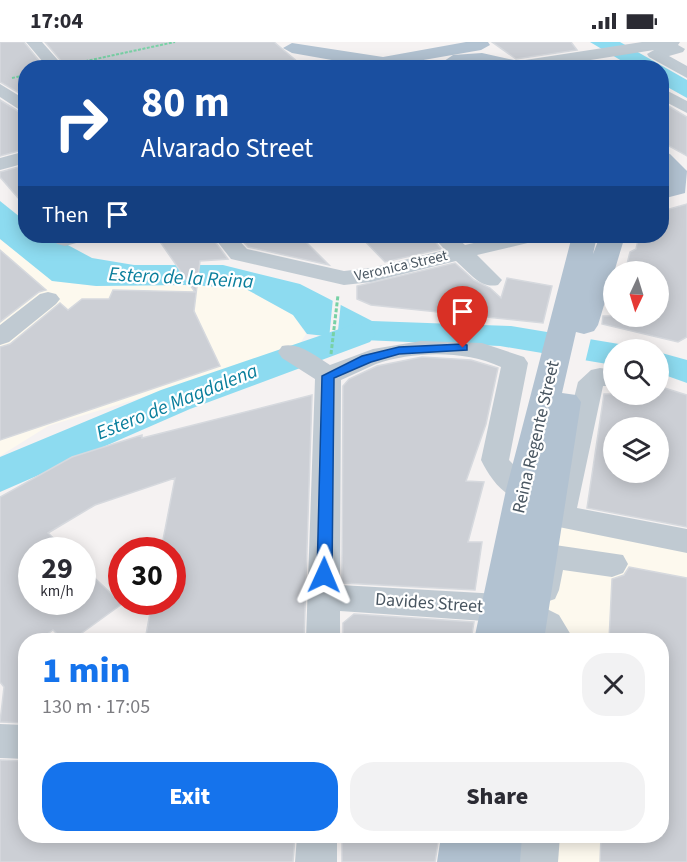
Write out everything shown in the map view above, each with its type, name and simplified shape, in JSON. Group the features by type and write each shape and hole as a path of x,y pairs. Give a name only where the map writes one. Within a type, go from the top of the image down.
{"main road":[{"path":"397,60 479,44 502,60"},
{"path":"288,45 357,60"},
{"path":"288,45 306,60"},
{"path":"669,165 679,174 680,183 675,189"},
{"name":"Reina Regente Street","path":"515,624 542,506 561,374 571,335 584,243"},
{"name":"Reina Regente Street","path":"571,335 609,243"},
{"path":"461,862 464,843"},
{"path":"496,862 498,843"}],"street":[{"path":"34,42 50,60"},
{"path":"538,60 578,51 582,48 576,42"},
{"path":"567,60 670,42"},
{"path":"665,60 655,54 687,47"},
{"path":"669,62 687,73"},
{"path":"0,89 18,103"},
{"path":"669,97 687,108"},
{"path":"0,164 18,159"},
{"path":"230,243 239,254 341,287"},
{"path":"450,243 490,280"},
{"name":"Veronica Street","path":"341,287 370,275 498,243"},
{"path":"0,337 48,299"},
{"path":"291,352 329,367 399,351 463,348 504,357 515,363 495,460 502,472 542,506 687,542"},
{"path":"322,633 329,367"},
{"path":"542,506 591,382 603,376"},
{"path":"515,624 540,609 548,563 551,559 561,557 612,564"},
{"name":"Davides Street","path":"324,597 515,624"},
{"path":"515,624 547,624 552,633"},
{"path":"0,741 18,742"},
{"path":"316,862 317,843"},
{"path":"537,862 539,843"}],"path":[{"path":"93,60 174,42"},
{"path":"329,367 341,287"}],"shaded area":[{"path":"0,239 53,281 96,286 184,285 244,288 293,315 306,334 295,351 48,426 0,456"},
{"path":"519,516 687,541 687,862 478,862 481,843 669,843 669,633 505,633"}],"water":[{"path":"590,42 620,42 652,60 620,60"},
{"path":"669,70 687,80 687,98 669,88"},
{"name":"Estero de la Reina","path":"0,201 18,215 18,243 64,243 92,258 134,265 223,265 300,284 372,321 511,326 603,341 603,363 500,346 363,340 307,334 293,315 244,288 184,285 96,286 52,281 0,239"},
{"path":"669,355 687,360 687,383 669,377"}],"pier":[{"path":"333,298 341,302 337,340 329,339"},
{"path":"551,331 591,338 585,363 543,356"}],"building":[{"path":"0,42 24,42 39,60 18,60 18,92 0,82"},
{"path":"45,42 274,42 295,60 60,60"},
{"path":"492,42 571,42 577,50 516,59"},
{"path":"0,100 18,111 18,151 0,156"},
{"path":"669,106 687,117 687,156 669,146"},
{"path":"18,167 18,198 0,177 0,172"},
{"path":"687,204 687,337 678,342 615,327 669,327 669,261 628,261 630,252 636,249 637,243 669,243 669,209"},
{"path":"161,243 216,243 228,259 200,261 194,311 220,366 0,440 0,347 10,344 60,303 68,310 82,299 109,299 113,290 195,292"},
{"path":"244,243 307,243 329,265 248,247"},
{"path":"367,243 436,243 441,249 385,262"},
{"path":"0,250 46,290 39,292 0,322"},
{"path":"455,263 474,280 490,288 501,298 507,278 552,286 543,323 371,305 357,299 357,286"},
{"path":"422,357 471,360 498,368 486,424 466,481 484,482 468,542 482,542 475,590 342,583 343,386 349,379 377,366"},
{"path":"669,389 687,395 687,527 587,508 603,401 603,405 669,405"},
{"path":"312,395 304,633 146,633 150,615 186,615 186,537 164,537 175,478 95,505 48,533 52,537 18,537 18,615 96,615 96,579 108,591 108,614 82,633 56,633 53,630 49,633 18,633 18,723 0,722 4,687 0,682 0,497 72,457 142,435 142,438"},
{"path":"629,567 687,578 687,862 600,862 601,843 669,843 669,633 609,633 612,579 624,575"},
{"path":"354,614 474,622 472,633 343,633 343,623"},
{"path":"0,760 18,761 18,843 294,843 293,862 0,862"},
{"path":"342,843 438,843 435,862 342,862"}],"waterway":[{"name":"Estero de Magdalena","path":"0,476 131,417 357,334"}],"route":[{"path":"324,575 328,376 367,359 399,351 463,348"}]}
